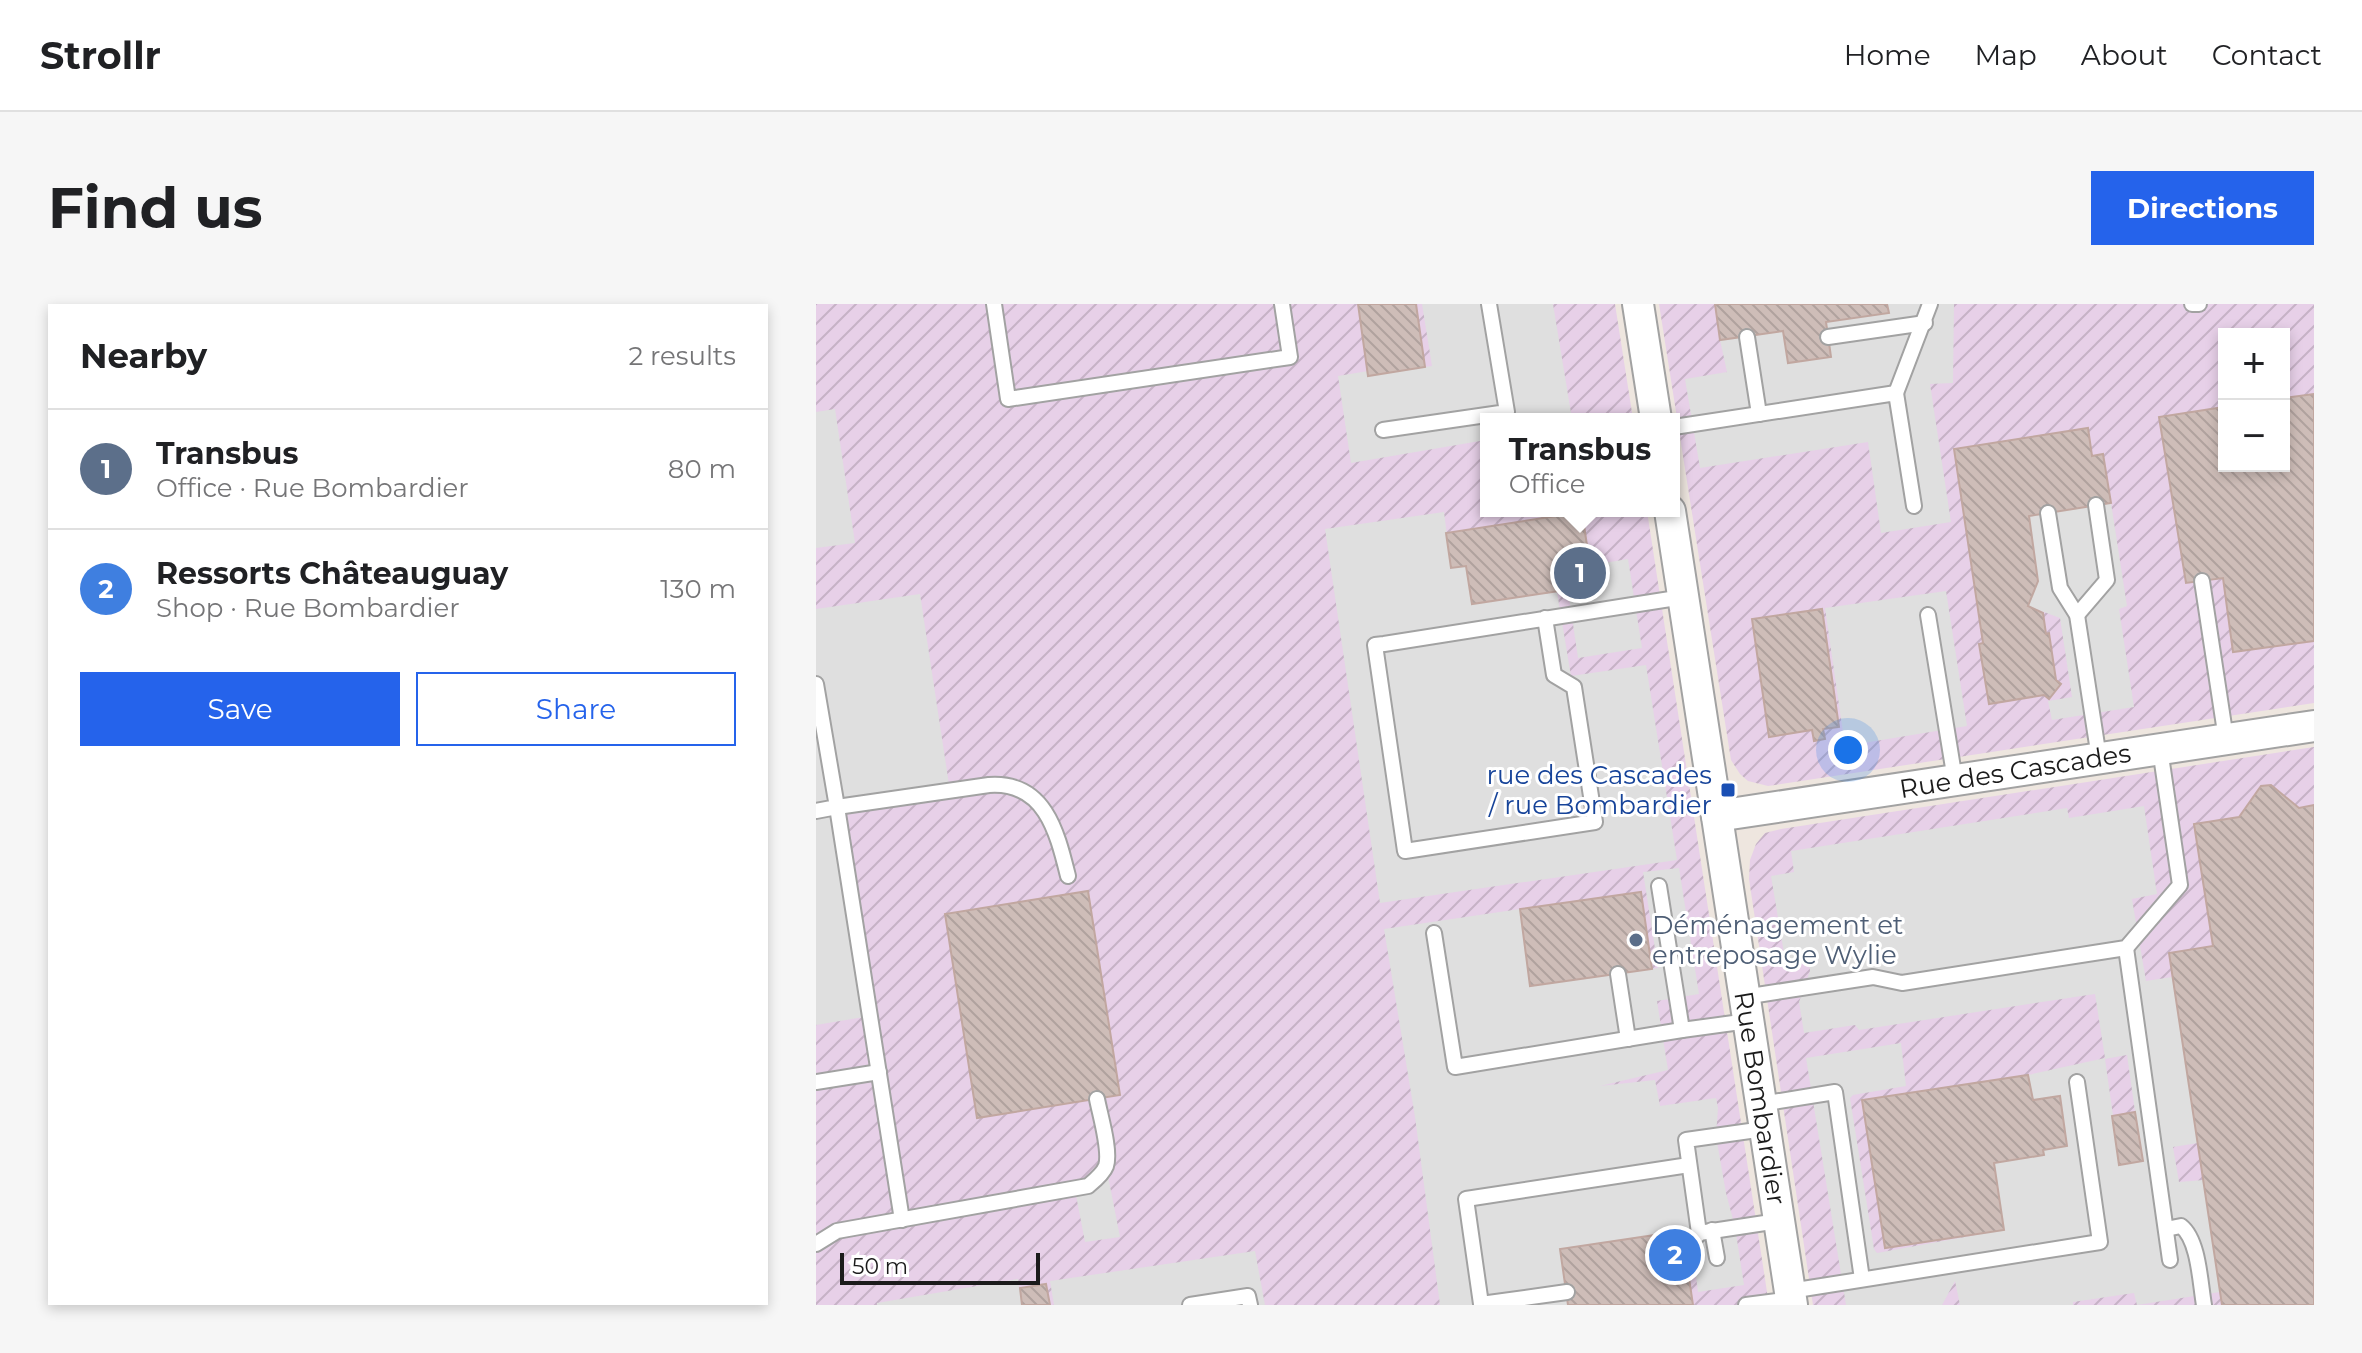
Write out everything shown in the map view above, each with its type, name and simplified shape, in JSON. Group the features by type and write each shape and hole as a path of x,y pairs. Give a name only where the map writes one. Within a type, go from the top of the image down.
{"street":[{"path":"1638,304 1655,413"},
{"name":"Rue Bombardier","path":"1671,517 1791,1298"},
{"name":"Rue des Cascades","path":"1717,816 2314,726"}],"lane":[{"path":"994,304 1008,399 1290,357 1282,304"},
{"path":"1489,304 1507,412 1500,413"},
{"path":"1914,506 1896,393 1930,304"},
{"path":"2192,304 2199,304"},
{"path":"1828,337 1925,323"},
{"path":"1747,337 1759,414"},
{"path":"1680,426 1896,393"},
{"path":"1383,430 1480,416"},
{"path":"2077,615 2107,580 2096,505"},
{"path":"2048,513 2060,588 2077,615 2099,758"},
{"path":"2202,581 2226,739"},
{"path":"1545,618 1554,675 1574,687 1595,822 1405,851 1375,645 1545,618 1683,597"},
{"path":"1928,615 1955,780"},
{"path":"816,684 902,1220"},
{"path":"1434,933 1455,1067 1682,1030 1746,1009 1873,977 1902,983 2126,948 2180,885 2160,749"},
{"path":"816,811 989,785 1020,788 1036,799 1047,814 1056,833 1068,876"},
{"path":"1659,886 1682,1030"},
{"path":"2126,948 2170,1260"},
{"path":"1618,974 1628,1039"},
{"path":"816,1082 879,1072"},
{"path":"1746,1305 1791,1298 1862,1279 2100,1242 2077,1082"},
{"path":"1717,1258 1706,1232 1686,1140 1835,1092 1862,1279"},
{"path":"816,1244 837,1231 1088,1186 1106,1166 1097,1099"},
{"path":"1567,1292 1481,1304 1466,1199 1689,1165"},
{"path":"1685,1253 1706,1232 1778,1221"},
{"path":"2166,1229 2181,1226 2192,1240 2204,1305"},
{"path":"1190,1305 1248,1296 1250,1305"}],"shaded area":[{"path":"816,304 1615,304 1632,413 1480,413 1480,517 1648,517 1769,1305 816,1305"},
{"path":"1422,304 1553,304 1571,413 1480,413 1480,441 1351,463 1338,376 1432,366"},
{"path":"1659,304 2314,304 2314,703 1768,786 1748,781 1731,760 1680,437 1680,413 1676,413"},
{"path":"1887,304 1954,304 1953,383 1930,384 1951,522 1881,533 1868,442 1700,468 1685,379 1727,372 1720,340 1783,331 1788,363 1830,357 1826,322 1889,312"},
{"path":"835,409 855,543 816,548 816,412"},
{"path":"2111,503 2127,606 2119,609 2134,707 2052,720 2048,701 2072,697 2060,618 2028,606 2038,581 2029,516"},
{"path":"1444,512 1451,568 1466,566 1472,604 1557,592 1571,676 1646,665 1677,860 1380,903 1325,529"},
{"path":"1628,559 1642,648 1578,658 1569,597 1602,592 1598,564"},
{"path":"1946,591 1967,726 1845,746 1825,608"},
{"path":"920,594 950,791 838,808 870,1016 816,1025 816,609"},
{"path":"2314,747 2314,1305 1813,1305 1749,879 1750,860 1756,844 1765,833"},
{"path":"2144,806 2157,894 2132,899 2146,981 2172,977 2198,1143 2173,1147 2179,1182 2203,1180 2220,1292 2137,1305 2134,1293 2073,1302 2073,1305 1960,1305 1955,1281 1942,1305 1846,1305 1806,1058 1901,1043 1906,1086 1850,1098 1877,1253 2003,1230 1994,1163 2044,1154 2043,1150 2067,1146 2060,1096 2033,1100 2028,1075 2105,1058 2095,994 1859,1030 1855,1025 1804,1033 1799,1002 1810,971 1809,963 1786,965 1771,876 1794,872 1791,851 2067,808 2069,818","holes":["2127,1055 2142,1161 2120,1165 2105,1059"]},
{"path":"1679,868 1699,994 1657,1001 1668,1070 1600,1086 1655,1080 1660,1106 1716,1098 1716,1136 1744,1285 1698,1292 1695,1269 1688,1270 1681,1231 1560,1249 1568,1305 1440,1305 1415,1117 1384,929 1520,909 1531,986 1658,968 1643,872"},
{"path":"1106,1166 1120,1237 1085,1242 1075,1190"},
{"path":"1255,1251 1265,1305 1054,1305 1050,1281"},
{"path":"1018,1279 1022,1305 877,1305 877,1303"}],"building":[{"path":"1358,304 1416,304 1425,367 1368,376"},
{"path":"1715,304 1887,304 1889,313 1826,322 1831,357 1788,363 1783,331 1720,340"},
{"path":"2314,394 2314,641 2233,652 2223,578 2186,583 2159,417 2218,408 2218,472 2290,472 2290,397"},
{"path":"2088,428 2092,456 2103,454 2111,503 2029,516 2038,581 2028,606 2043,613 2056,680 2061,684 2049,699 2044,695 1989,704 1954,449"},
{"path":"1550,517 1583,517 1593,586 1472,604 1466,566 1451,568 1446,533"},
{"path":"1822,609 1839,727 1823,729 1825,739 1814,741 1812,730 1769,737 1752,619"},
{"path":"2271,785 2299,808 2314,805 2314,1305 2222,1305 2169,953 2213,946 2194,824 2239,817 2261,786"},
{"path":"1088,891 1120,1095 977,1118 945,914"},
{"path":"1641,892 1652,969 1530,986 1520,909"},
{"path":"2028,1075 2033,1100 2060,1096 2067,1146 2043,1150 2044,1155 1994,1163 2004,1230 1885,1248 1862,1100"},
{"path":"2135,1112 2143,1161 2119,1165 2112,1116"},
{"path":"1682,1231 1693,1305 1568,1305 1560,1249"},
{"path":"1046,1284 1050,1305 1022,1305 1020,1288"}],"place":[{"name":"Transbus","path":"1580,573"},
{"name":"rue des Cascades / rue Bombardier","path":"1728,790"},
{"name":"Déménagement et entreposage Wylie","path":"1636,940"},
{"name":"Ressorts Châteauguay","path":"1675,1255"}]}
